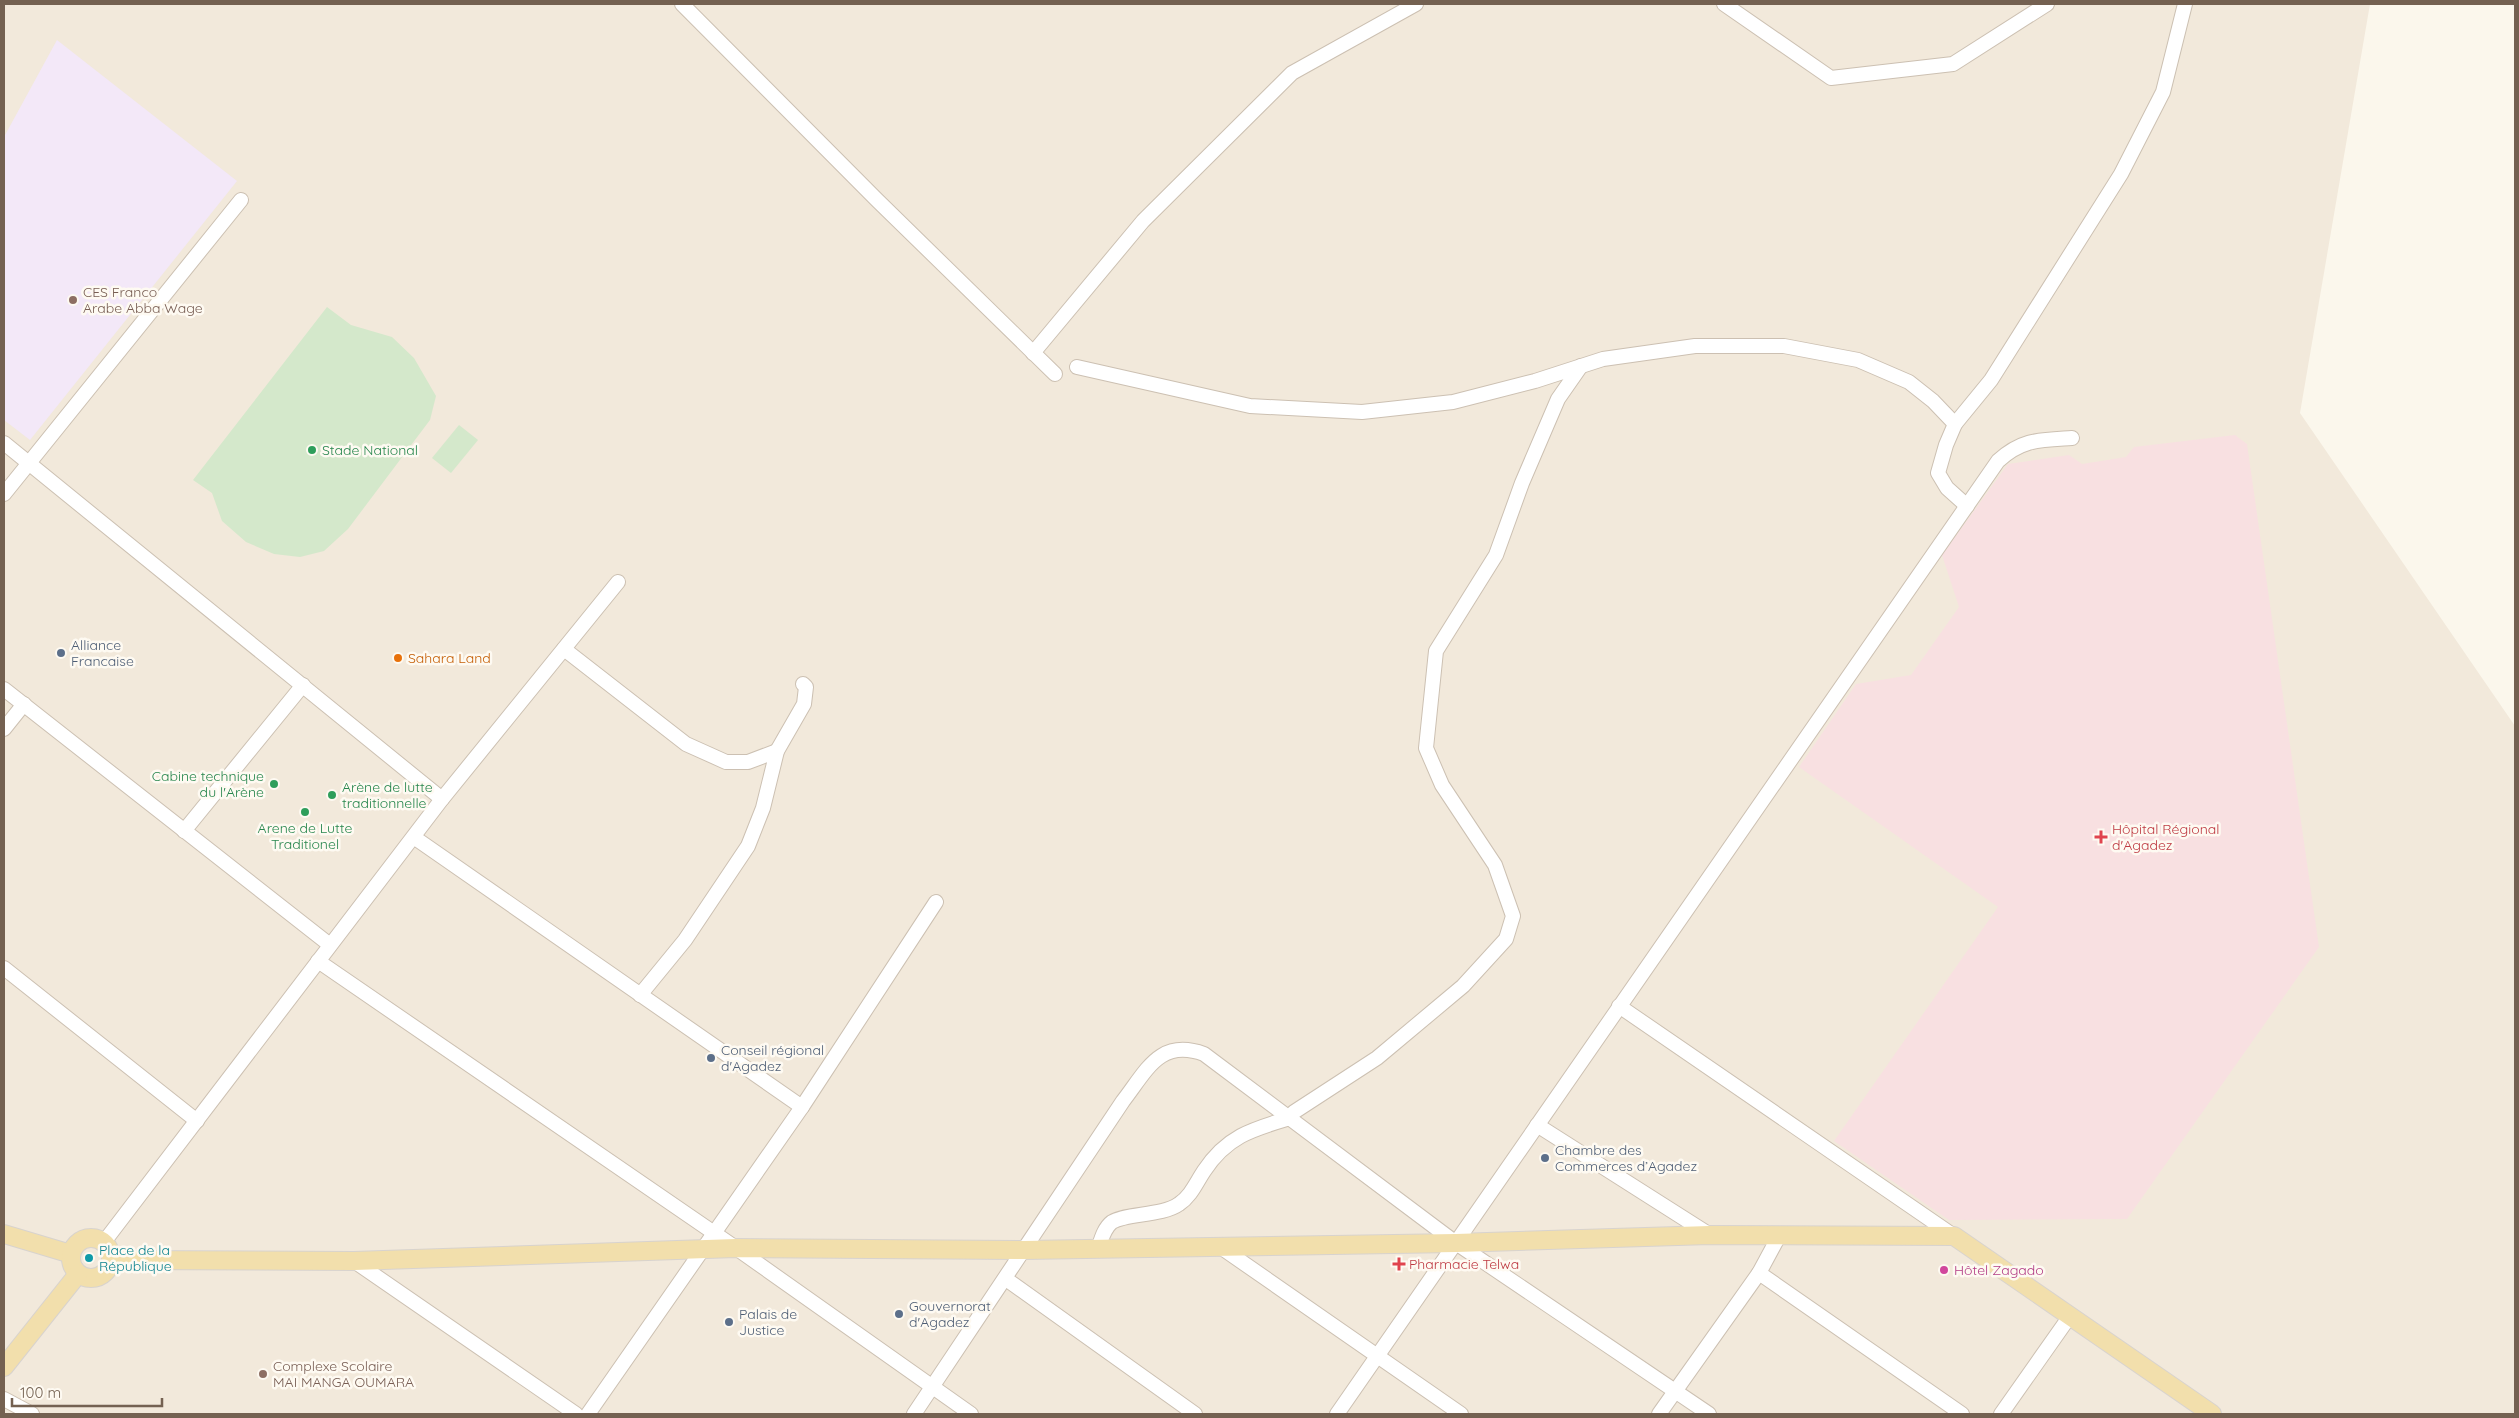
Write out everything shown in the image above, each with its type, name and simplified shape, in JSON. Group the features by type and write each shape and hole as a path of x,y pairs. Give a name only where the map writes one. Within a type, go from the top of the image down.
{"main road":[{"path":"4,1234 71,1254"},
{"path":"112,1260 354,1261 709,1242 736,1248 1024,1250 1456,1243 1710,1235 1954,1236 2212,1414"},
{"path":"96,1238 104,1242 108,1247 112,1260 103,1274 95,1278 86,1278 78,1274 71,1261 71,1254 80,1240 96,1238"},
{"path":"4,1367 78,1274"}],"street":[{"path":"682,4 1054,374"},
{"path":"1033,353 1143,221 1292,73 1416,4"},
{"path":"1724,4 1832,78 1954,64 2047,4"},
{"path":"1966,506 1947,488 1938,473 1946,445 1955,424 1991,380 2121,174 2163,92 2185,4"},
{"path":"4,494 240,200"},
{"path":"1077,367 1250,406 1362,412 1453,402 1603,359 1695,346 1784,346 1858,360 1909,382 1933,400 1955,424"},
{"path":"1098,1249 1104,1232 1113,1222 1170,1209 1190,1195 1205,1169 1225,1145 1240,1135 1290,1118 1294,1112 1377,1058 1463,986 1506,940 1513,916 1495,865 1442,785 1426,748 1436,651 1496,555 1522,483 1558,399 1580,366"},
{"path":"1337,1414 1998,461 2012,448 2032,441 2072,438"},
{"path":"4,443 442,799"},
{"path":"104,1242 330,945 415,838 442,799 618,582"},
{"path":"564,649 686,744 726,762 748,762 777,751"},
{"path":"640,995 685,940 748,846 763,808 777,751 804,704 806,687 803,684"},
{"path":"184,831 303,686"},
{"path":"4,688 330,945"},
{"path":"4,729 24,704"},
{"path":"415,838 802,1107"},
{"path":"588,1414 802,1107 936,902"},
{"path":"318,961 709,1242"},
{"path":"4,968 196,1121"},
{"path":"1619,1006 1954,1236"},
{"path":"914,1414 1006,1279 1123,1101 1156,1058 1173,1049 1194,1050 1204,1054 1456,1243 1709,1414"},
{"path":"1537,1126 1710,1235"},
{"path":"1659,1414 1759,1273 1779,1236"},
{"path":"1218,1246 1461,1414"},
{"path":"736,1248 971,1414"},
{"path":"354,1261 576,1414"},
{"path":"1759,1273 1962,1414"},
{"path":"1006,1279 1195,1414"},
{"path":"2001,1414 2070,1316"},
{"path":"4,1399 32,1414"}],"shaded area":[{"path":"4,4 2370,4 2300,413 2515,726 2515,1414 4,1414"},
{"name":"CES Franco Arabe Abba Wage","path":"57,40 237,181 30,440 4,420 4,137"},
{"name":"Hôpital Régional d'Agadez","path":"2235,435 2247,444 2319,947 2127,1219 1949,1220 1834,1141 1998,907 1799,767 1856,684 1911,675 1959,607 1942,555 2008,464 2069,455 2082,464 2126,457 2134,447"}],"green space":[{"name":"Stade National","path":"327,307 351,325 392,337 414,358 436,396 430,420 348,529 324,551 300,557 274,554 246,542 222,521 212,493 193,480"},
{"path":"459,425 478,440 451,473 432,458"}],"place":[{"name":"CES Franco Arabe Abba Wage","path":"73,300"},
{"name":"Stade National","path":"312,450"},
{"name":"Alliance Francaise","path":"61,653"},
{"name":"Sahara Land","path":"398,658"},
{"name":"Cabine technique du l'Arène","path":"274,784"},
{"name":"Arène de lutte traditionnelle","path":"332,795"},
{"name":"Arene de Lutte Traditionel","path":"305,812"},
{"name":"Hôpital Régional d'Agadez","path":"2101,837"},
{"name":"Conseil régional d'Agadez","path":"711,1058"},
{"name":"Chambre des Commerces d’Agadez","path":"1545,1158"},
{"name":"Place de la République","path":"89,1258"},
{"name":"Pharmacie Telwa","path":"1399,1264"},
{"name":"Hôtel Zagado","path":"1944,1270"},
{"name":"Gouvernorat d'Agadez","path":"899,1314"},
{"name":"Palais de Justice","path":"729,1322"},
{"name":"Complexe Scolaire MAI MANGA OUMARA","path":"263,1374"}]}
